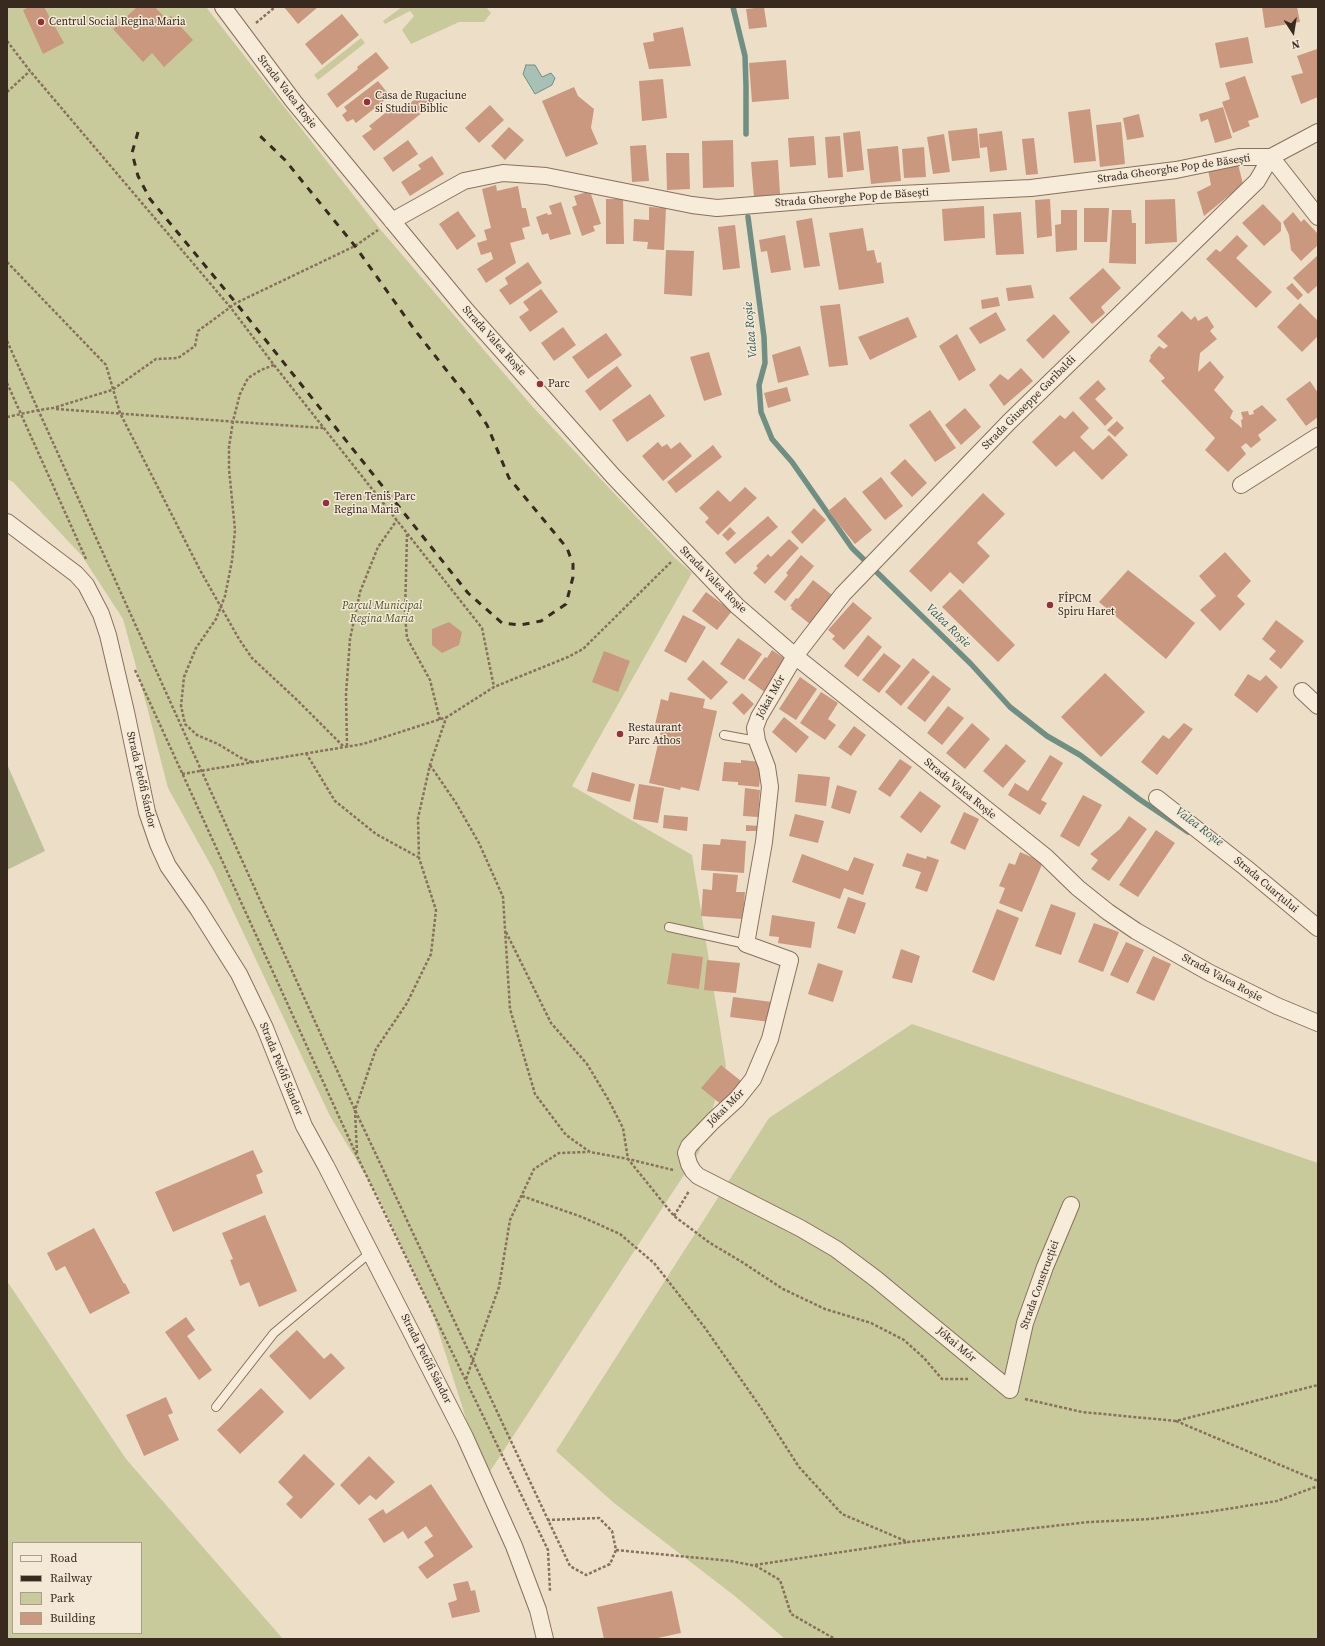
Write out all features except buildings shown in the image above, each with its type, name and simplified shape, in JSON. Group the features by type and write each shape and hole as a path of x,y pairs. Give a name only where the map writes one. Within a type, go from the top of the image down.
{"street":[{"name":"Strada Valea Roșie","path":"222,7 294,102 465,309 613,476 737,606 795,656 1046,856 1078,888 1108,912 1136,931 1210,974 1277,1006 1318,1023"},
{"name":"Strada Gheorghe Pop de Băsești","path":"392,221 464,181 503,173 546,176 692,205 718,208 878,195 1031,188 1176,170 1239,157 1271,156 1318,132"},
{"path":"1271,156 1318,217"},
{"name":"Strada Giuseppe Garibaldi","path":"795,656 842,594 1009,422 1257,181 1271,156"},
{"path":"1242,485 1318,436"},
{"name":"Strada Petőfi Sándor","path":"7,522 76,574 86,585 101,614 108,635 126,712 147,812 158,844 168,866 198,909 239,974 265,1028 304,1126 371,1252 466,1437 514,1546 538,1610 545,1639"},
{"name":"Jókai Mór","path":"795,656 758,717 755,728 757,741 767,768 770,787 764,842 746,944 790,960 770,1039 753,1079 738,1099 713,1121 689,1146 686,1153 689,1164 698,1176 800,1228 836,1249 876,1279 1010,1390"},
{"path":"1302,691 1318,706"},
{"name":"Strada Cuarțului","path":"1157,798 1246,868 1318,928"},
{"name":"Strada Construcției","path":"1010,1390 1025,1323 1045,1267 1071,1205"}],"lane":[{"path":"724,735 757,741"},
{"path":"669,927 746,944"},
{"path":"216,1407 274,1333 371,1252"}],"path":[{"path":"243,34 275,7"},
{"path":"7,40 30,71 231,308 274,365 482,628 494,687"},
{"path":"7,92 30,71"},
{"path":"7,417 53,408 112,390 156,359 178,358 195,346 198,331 236,304 355,246 392,221"},
{"path":"7,262 106,365 112,390 120,413 200,570 239,639 252,658 343,746"},
{"path":"7,341 355,1110 472,1360 548,1520 570,1566 586,1575 610,1564 616,1550 612,1530 599,1518 548,1520"},
{"path":"254,763 241,758 218,744 197,735 185,724 181,706 184,677 196,648 216,619 225,596 232,561 235,530 229,470 229,447 233,421 240,394 248,378 261,370 274,365"},
{"path":"7,383 89,565"},
{"path":"53,408 324,428"},
{"path":"347,746 346,694 350,647 360,592 378,547 397,520"},
{"path":"407,534 404,614 407,638 430,680 440,720"},
{"path":"182,774 254,763 343,746 363,744 440,720 494,687 568,657 583,649 675,558 684,552"},
{"path":"134,666 357,1156 548,1550 550,1595"},
{"path":"357,1156 355,1110 376,1049 407,1002 431,954 436,910 419,858 418,818 430,765 446,717"},
{"path":"306,753 335,801 376,834 419,858"},
{"path":"430,765 468,823 479,843 503,897 510,1009 535,1094 566,1135 590,1152"},
{"path":"466,1379 499,1287 510,1220 534,1169 559,1153 590,1152 628,1159 698,1176 674,1216"},
{"path":"522,1196 582,1217 620,1234 654,1263 705,1328 800,1467 842,1514 908,1542"},
{"path":"1176,1421 1318,1385"},
{"path":"1010,1390 1020,1398 1082,1412 1176,1421 1318,1481"},
{"path":"752,1565 908,1542 1089,1522 1150,1519 1208,1512 1277,1501 1318,1486"},
{"path":"616,1550 730,1561 756,1566 780,1580 791,1614 835,1639"}],"green space":[{"name":"Parcul Municipal Regina Maria","path":"7,7 206,7 380,229 532,406 675,558 692,573 572,786 692,855 726,1066 699,1152 485,1479 432,1311 378,1196 330,1116 214,871 168,788 123,619 82,556 13,482 7,479"},
{"path":"402,7 486,7 491,13 484,22 459,22 411,44 402,30 414,16 410,11 385,24 383,21"},
{"path":"361,38 365,43 318,80 314,75"},
{"path":"7,764 45,851 7,870"},
{"path":"912,1024 1318,1163 1318,1639 785,1639 736,1597 614,1503 556,1451 769,1118"},
{"path":"7,1281 126,1459 283,1639 7,1639"}],"shaded area":[{"path":"526,65 535,65 542,77 551,73 555,78 552,85 535,94 523,74"}],"waterway":[{"name":"Valea Roșie","path":"733,7 745,56 746,134"},
{"name":"Valea Roșie","path":"748,217 764,337 765,363 759,385 761,412 772,439 792,462 852,548 971,664 1010,707 1047,736 1080,755 1139,799 1188,832"}],"railway":[{"path":"138,132 132,153 138,176 150,199 236,303 468,593 502,623 520,625 541,621 566,604 573,577 573,564 567,548 509,478 487,425 470,400 414,329 355,246 285,160 256,132"}],"place":[{"name":"Centrul Social Regina Maria","path":"41,22"},
{"name":"Casa de Rugaciune si Studiu Biblic","path":"367,102"},
{"name":"Parc","path":"540,384"},
{"name":"Teren Tenis Parc Regina Maria","path":"326,503"},
{"name":"FÎPCM Spiru Haret","path":"1050,605"},
{"name":"Restaurant Parc Athos","path":"620,734"}]}
